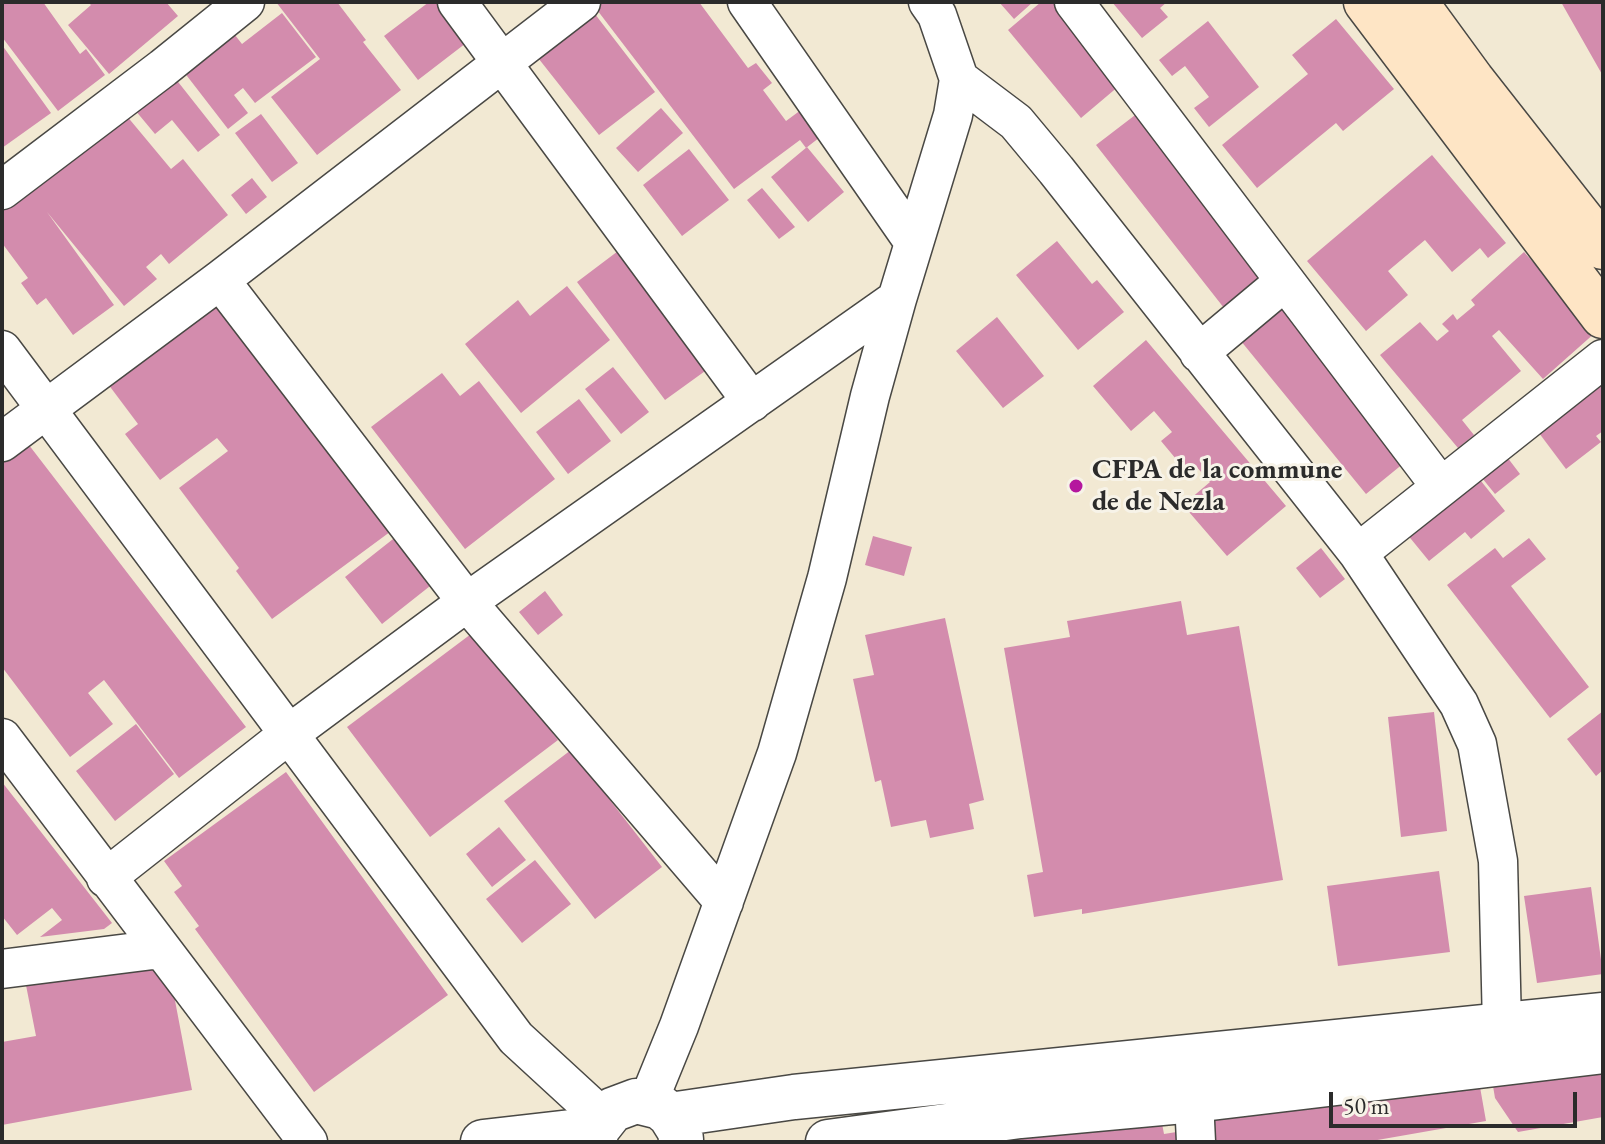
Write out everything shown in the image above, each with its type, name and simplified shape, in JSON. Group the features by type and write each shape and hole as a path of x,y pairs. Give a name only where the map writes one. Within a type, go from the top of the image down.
{"main road":[{"path":"1366,2 1603,316"},
{"path":"1415,2 1603,247"}],"street":[{"path":"2,190 245,2"},
{"path":"457,2 752,402"},
{"path":"2,442 220,280 581,2"},
{"path":"747,2 913,241"},
{"path":"666,1120 679,1026 777,753 827,578 870,396 913,241 953,115 959,79 937,15 928,2"},
{"path":"1074,2 1441,487"},
{"path":"959,79 1016,122 1056,170 1358,553 1459,704 1477,744 1498,861 1502,1026"},
{"path":"220,280 467,602 724,902"},
{"path":"1199,353 1284,282"},
{"path":"106,878 289,734 467,602 897,299"},
{"path":"2,350 516,1038 598,1130"},
{"path":"1358,553 1603,359"},
{"path":"2,738 308,1142"},
{"path":"2,969 161,949"},
{"path":"483,1142 598,1130 623,1104 666,1120 746,1102 1603,1015"},
{"path":"828,1142 1020,1116 1195,1121 1603,1051"}],"building":[{"path":"2,2 43,2 80,54 86,49 105,75 58,111 2,37"},
{"path":"88,2 166,2 178,16 109,74 68,25 91,5"},
{"path":"276,2 337,2 366,40 363,42 401,90 317,155 271,97 320,59"},
{"path":"429,2 440,2 470,40 418,80 384,36"},
{"path":"591,2 699,2 748,68 756,63 772,83 763,90 786,121 805,107 824,134 806,148 800,140 734,189"},
{"path":"999,2 1033,2 1014,19"},
{"path":"1041,2 1061,2 1126,80 1081,118 1008,30"},
{"path":"1112,2 1167,2 1160,8 1168,17 1142,38"},
{"path":"1561,2 1603,2 1603,76"},
{"path":"588,5 655,92 599,135 531,49"},
{"path":"282,13 316,57 255,103 243,88 234,95 248,113 228,129 177,63 227,25 242,44"},
{"path":"1336,19 1394,89 1343,131 1336,123 1257,188 1222,145 1308,74 1292,55"},
{"path":"1208,21 1259,87 1209,127 1194,108 1209,97 1185,66 1172,76 1159,60"},
{"path":"2,45 51,113 2,148"},
{"path":"175,78 220,135 198,152 172,120 155,134 135,110"},
{"path":"661,108 683,133 638,172 616,148"},
{"path":"1143,109 1271,270 1224,308 1096,145"},
{"path":"261,114 298,163 272,182 235,133"},
{"path":"126,115 171,169 183,159 228,215 169,264 161,254 146,267 157,279 124,306 47,212 114,305 73,335 46,298 37,305 21,283 28,278 2,243 2,205"},
{"path":"807,147 844,192 808,222 771,177"},
{"path":"689,149 729,200 682,236 643,185"},
{"path":"1432,155 1506,243 1488,258 1480,248 1452,272 1425,240 1388,271 1408,295 1366,331 1307,261"},
{"path":"252,178 267,197 246,214 231,195"},
{"path":"762,188 795,227 779,239 747,200"},
{"path":"1057,241 1092,284 1097,280 1124,312 1078,350 1016,275"},
{"path":"630,242 719,361 665,400 577,282"},
{"path":"1524,252 1596,332 1543,379 1499,330 1492,336 1521,371 1462,420 1474,435 1458,448 1380,355 1420,322 1437,341 1449,331 1442,324 1453,314 1457,320 1475,305 1471,300"},
{"path":"567,286 610,340 521,413 465,344 518,300 530,316"},
{"path":"224,292 398,526 272,619 236,571 239,568 179,488 228,451 217,438 160,480 125,434 138,424 105,380"},
{"path":"1285,295 1415,454 1366,494 1236,335"},
{"path":"997,317 1044,376 1003,408 956,351"},
{"path":"1146,340 1286,506 1227,556 1183,505 1210,482 1194,464 1186,471 1161,441 1172,432 1154,411 1131,431 1093,386"},
{"path":"613,367 649,412 621,434 585,389"},
{"path":"442,373 460,396 479,381 555,479 465,549 371,427"},
{"path":"1603,378 1603,431 1596,436 1601,442 1566,469 1536,429"},
{"path":"579,399 611,441 568,474 536,432"},
{"path":"22,436 246,727 179,778 104,680 88,693 113,724 70,757 2,667 2,452"},
{"path":"1504,453 1520,474 1495,494 1478,473"},
{"path":"1473,471 1505,511 1471,539 1465,532 1429,561 1402,528"},
{"path":"407,528 444,575 382,624 345,577"},
{"path":"873,536 912,547 904,576 865,565"},
{"path":"1529,538 1546,559 1511,586 1589,687 1550,718 1447,585 1495,548 1503,558"},
{"path":"1321,548 1345,579 1320,598 1296,568"},
{"path":"545,591 563,615 538,635 519,612"},
{"path":"1181,601 1187,635 1239,626 1283,880 1082,914 1082,909 1034,917 1027,875 1043,872 1004,648 1070,637 1067,621"},
{"path":"945,618 984,800 969,804 974,829 930,838 926,820 891,827 881,780 875,782 853,679 874,675 865,635"},
{"path":"475,631 558,740 430,837 347,727"},
{"path":"1603,711 1603,770 1596,776 1567,739"},
{"path":"1434,712 1447,831 1401,837 1388,717"},
{"path":"136,724 174,774 115,821 76,771"},
{"path":"571,750 662,867 595,919 504,801"},
{"path":"286,772 448,995 314,1092 195,929 199,926 174,892 182,886 164,861"},
{"path":"2,782 112,923 104,929 40,937 62,920 52,908 17,935 2,916"},
{"path":"499,827 526,860 492,887 466,854"},
{"path":"535,860 571,904 522,943 486,899"},
{"path":"1439,871 1450,952 1338,966 1327,886"},
{"path":"1591,887 1603,974 1537,983 1524,896"},
{"path":"165,948 192,1090 2,1125 2,1042 36,1036 24,975"},
{"path":"1603,1063 1603,1117 1518,1132 1495,1098 1493,1086"},
{"path":"1477,1070 1486,1121 1366,1142 1214,1142 1209,1117"},
{"path":"1159,1108 1164,1134 1189,1130 1192,1142 980,1142"}],"place":[{"name":"CFPA de la commune de de Nezla","path":"1076,486"}]}
